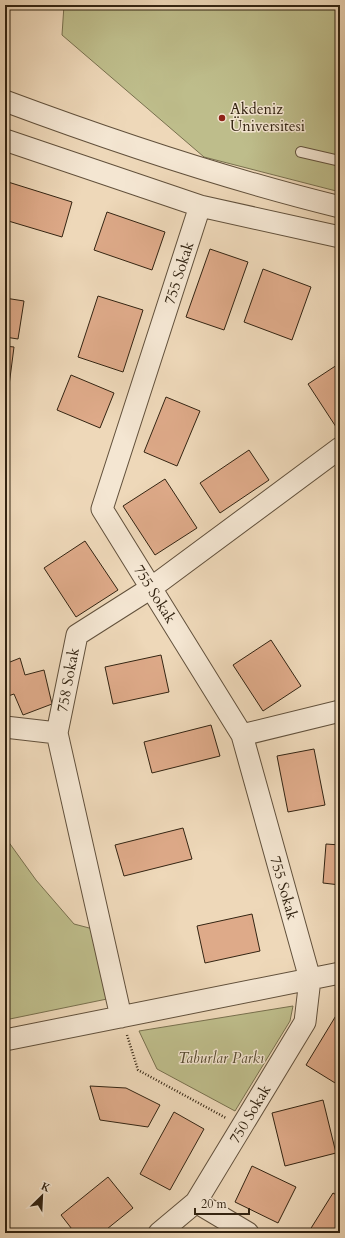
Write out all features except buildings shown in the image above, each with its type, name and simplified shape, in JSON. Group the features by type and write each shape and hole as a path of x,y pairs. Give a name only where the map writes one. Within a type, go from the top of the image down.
{"street":[{"path":"5,101 198,168 281,192 340,206"},
{"path":"5,140 200,206 337,241"},
{"name":"755 Sokak","path":"200,206 102,509 242,736 310,979"},
{"name":"758 Sokak","path":"121,1017 57,733 77,635 151,588 340,448"},
{"path":"242,736 340,711"},
{"path":"5,727 57,733"},
{"path":"5,1040 340,973"},
{"name":"750 Sokak","path":"159,1233 196,1202 305,1022 310,979"},
{"path":"196,1202 248,1233"}],"lane":[{"path":"301,152 340,161"}],"path":[{"path":"121,1017 138,1070 242,1127"}],"green space":[{"name":"Akdeniz Üniversitesi","path":"64,5 340,5 340,192 204,157 62,35"},
{"path":"5,837 36,880 74,924 93,929 107,999 5,1020"},
{"name":"Taburlar Parkı","path":"293,1006 290,1021 235,1111 157,1069 139,1031"}],"place":[{"name":"Akdeniz Üniversitesi","path":"222,118"}]}
